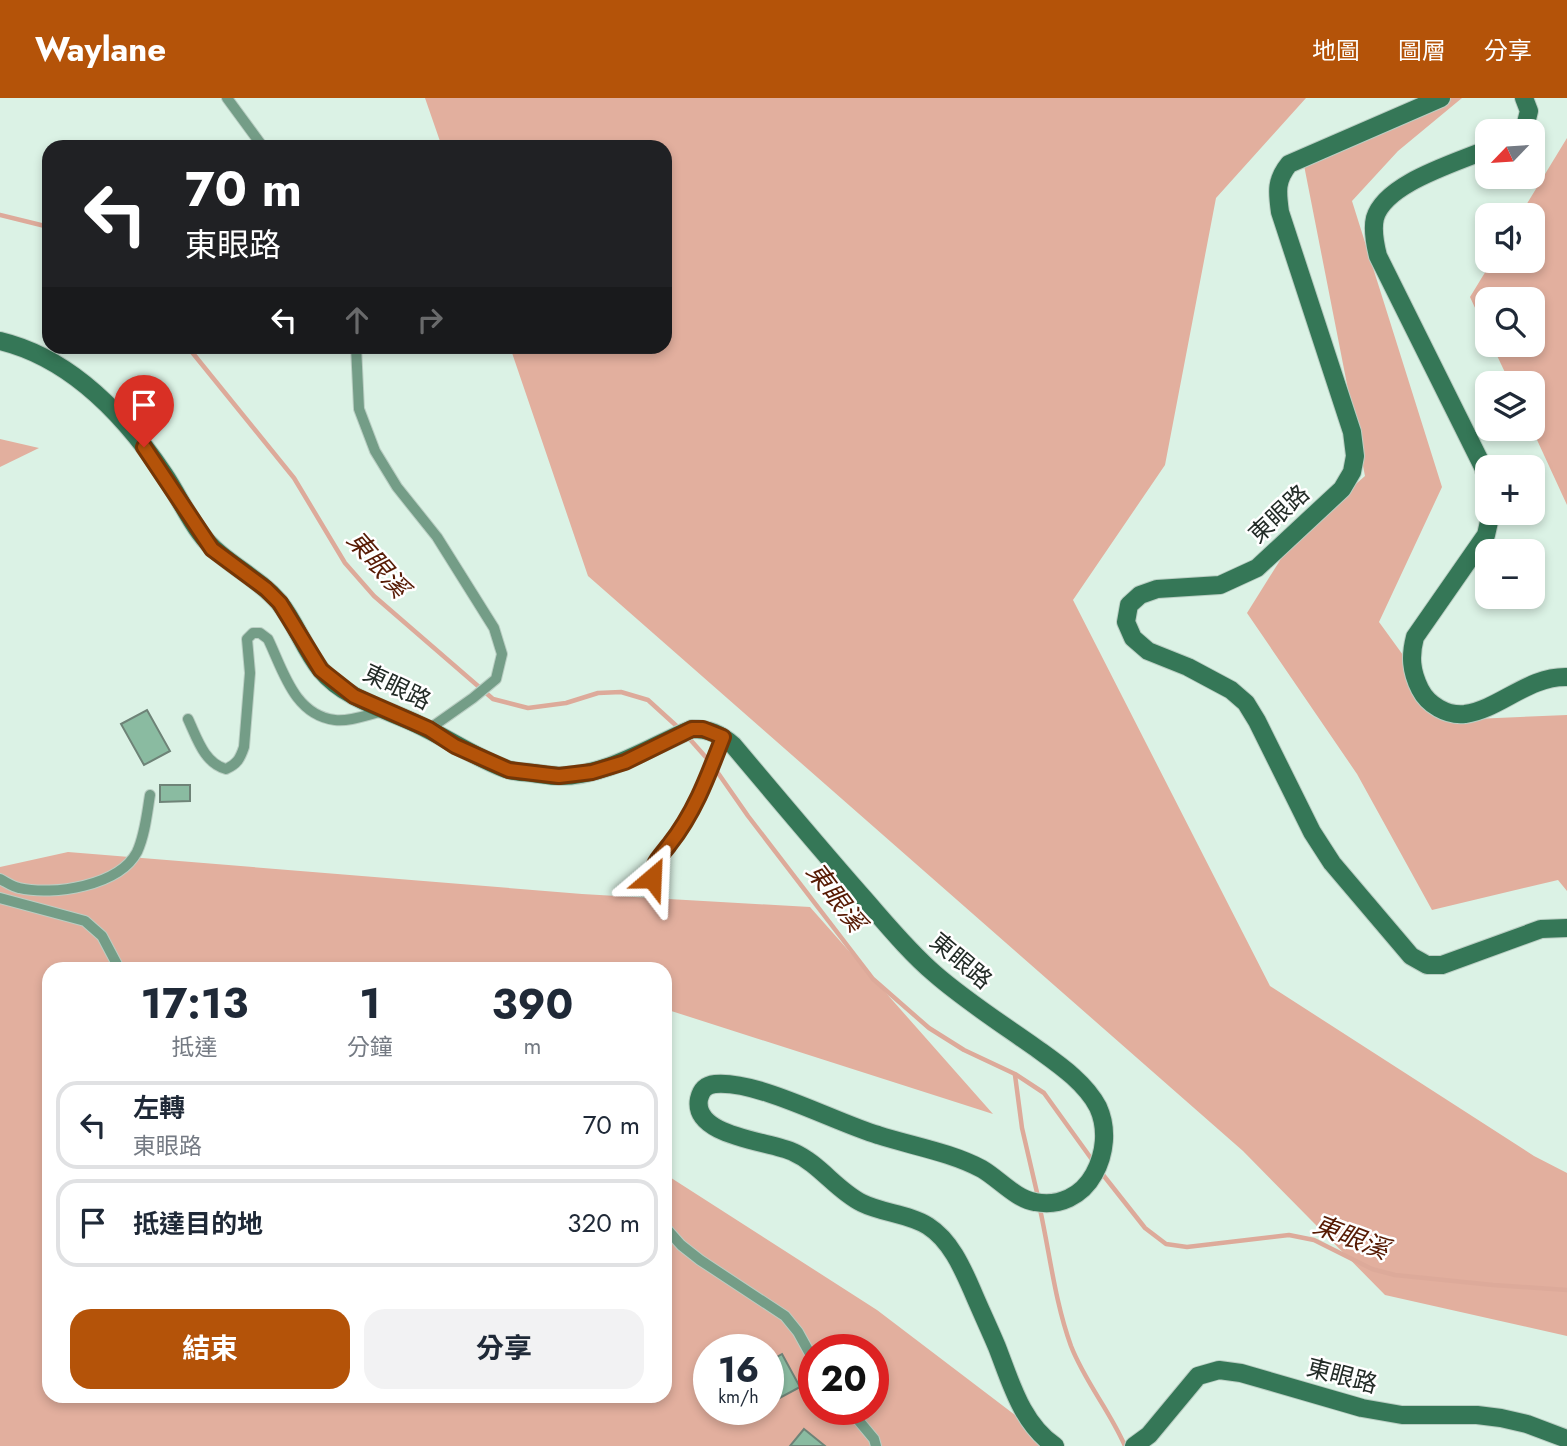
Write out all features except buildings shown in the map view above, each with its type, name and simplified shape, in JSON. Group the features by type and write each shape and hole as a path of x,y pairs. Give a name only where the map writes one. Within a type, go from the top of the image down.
{"street":[{"name":"東眼路","path":"1441,98 1289,164 1280,175 1277,188 1280,212 1352,432 1355,456 1352,472 1342,489 1257,568 1220,585 1157,589 1140,595 1129,605 1126,622 1133,638 1147,651 1188,667 1231,690 1246,703 1312,832 1332,863 1411,956 1427,965 1442,965 1541,929 1567,928"},
{"path":"1524,98 1529,111 1527,119"},
{"path":"1475,155 1401,187 1381,205 1374,220 1378,256 1477,455"},
{"name":"東眼路","path":"0,341 18,345 50,360 115,410 164,475 212,549 266,589 280,603 321,670 354,696 429,729 455,746 509,770 559,776 592,772 625,762 692,729 703,729 723,737 733,745 906,947 935,975 1082,1085 1098,1108 1104,1131 1103,1154 1084,1189 1071,1198 1051,1203 1032,1202 982,1169 959,1159 878,1135 746,1087 717,1083 708,1085 701,1092 698,1103 703,1116 713,1127 789,1149 810,1162 834,1184 864,1205 925,1224 939,1234 963,1269 1021,1407 1042,1437 1055,1446"},
{"path":"1488,525 1486,535 1415,637 1410,655 1415,677 1424,697 1443,711 1465,714 1535,682 1567,677"},
{"name":"東眼路","path":"1134,1446 1149,1435 1198,1376 1219,1370 1241,1373 1376,1410 1402,1415 1478,1415 1501,1418 1527,1424 1567,1439"}],"lane":[{"path":"227,98 258,140"},
{"path":"356,354 359,409 375,451 397,487 437,537 494,628 502,654 496,679 429,729"},
{"path":"188,719 208,760 216,767 226,769 235,765 244,747 250,673 247,639 260,633 268,639 295,696 313,713 336,720 388,710"},
{"path":"659,888 652,878 652,867 685,824 695,806 723,737"},
{"path":"0,879 18,888 52,892 87,885 118,872 136,853 145,826 150,794"},
{"path":"0,898 85,921 103,936 116,962"},
{"path":"672,1235 700,1260 785,1316 799,1334"},
{"path":"862,1425 874,1439 876,1446"}],"shaded area":[{"path":"425,98 1306,98 1216,198 1165,465 1073,600 1270,986 1534,1156 1567,1173 1567,1336 1385,1295 1243,1151 588,576 512,354 672,354 672,140 440,140"},
{"path":"1442,98 1462,98 1398,151 1352,201 1442,487 1379,622 1440,706 1474,719 1567,715 1567,891 1558,880 1432,910 1357,774 1247,613 1294,538 1365,476 1302,155"},
{"path":"1567,138 1567,505 1538,441 1545,441 1545,371 1504,371 1498,357 1545,357 1545,287 1476,287 1485,273 1545,273 1545,203 1527,203 1536,189 1545,189 1545,174"},
{"path":"1475,289 1475,308 1470,297"},
{"path":"0,439 39,448 0,467"},
{"path":"68,852 582,894 810,907 993,1114 672,1011 672,962 42,962 42,1403 672,1403 672,1178 877,1310 1056,1446 0,1446 0,867"}],"waterway":[{"name":"東眼溪","path":"0,215 42,225"},
{"name":"東眼溪","path":"193,354 294,478 345,563 374,596 493,699 528,708 566,703 598,693 621,692 648,700 681,730"},
{"name":"東眼溪","path":"687,736 711,763 748,816 873,979 929,1028 964,1050 1015,1074 1044,1093 1093,1161"},
{"path":"1015,1075 1022,1128 1038,1197"},
{"name":"東眼溪","path":"1100,1171 1145,1228 1166,1244 1187,1247 1289,1235 1314,1240 1372,1269 1395,1275 1567,1290"},
{"path":"1040,1209 1057,1295 1071,1346 1125,1446"}],"route":[{"path":"144,447 212,549 266,589 280,603 321,670 354,696 429,729 455,746 509,770 559,776 592,772 625,762 692,729 703,729 723,737 695,806 685,824 652,867 652,878"}]}
